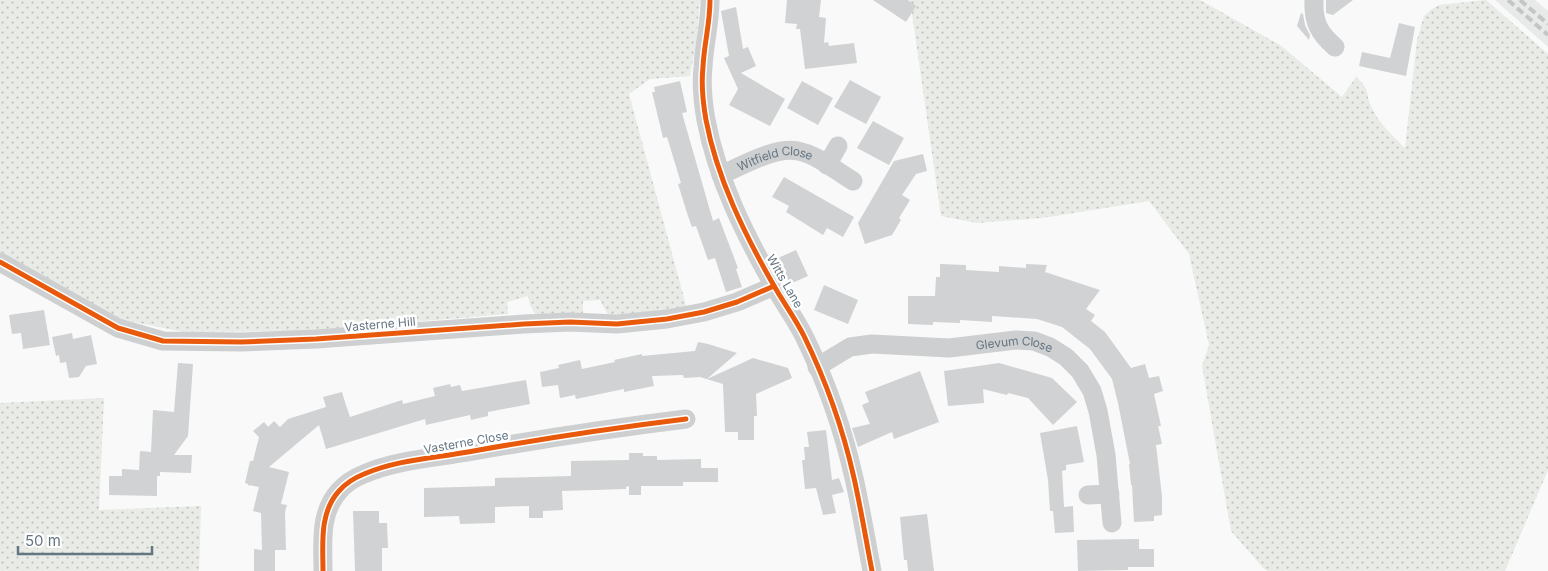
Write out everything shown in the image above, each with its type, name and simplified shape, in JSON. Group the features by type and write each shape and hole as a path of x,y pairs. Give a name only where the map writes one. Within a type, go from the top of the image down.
{"street":[{"name":"Witts Lane","path":"710,0 710,24 702,69 704,102 712,148 742,224 774,286 792,314 831,402 844,439 854,478 872,571"},
{"path":"1314,0 1314,14 1319,29 1322,35 1335,47"},
{"name":"Witfield Close","path":"827,165 838,146"},
{"name":"Witfield Close","path":"721,174 761,158 788,150 804,153 853,180"},
{"name":"Vasterne Hill","path":"0,262 118,328 163,341 241,342 316,339 552,322 617,324 668,319 704,312 736,302 774,286"},
{"name":"Glevum Close","path":"816,367 842,351 859,345 888,344 949,348 1016,340 1034,341 1050,347 1066,357 1080,370 1092,391 1098,411 1110,494 1112,523"},
{"name":"Vasterne Close","path":"323,571 324,525 328,508 338,492 346,484 362,474 419,460 530,440 686,419"},
{"path":"1088,495 1110,494"}],"shaded area":[{"path":"0,0 700,0 696,43 690,76 650,79 629,94 687,309 608,315 600,300 583,301 583,315 535,314 528,296 507,302 508,314 305,331 184,332 123,320 0,254"},
{"path":"910,0 1200,0 1280,45 1342,97 1356,77 1366,89 1378,119 1405,148 1417,40 1424,16 1432,9 1439,5 1486,0 1548,54 1548,470 1505,571 1268,571 1264,569 1231,531 1202,366 1209,345 1189,254 1149,201 1042,218 977,223 941,216"},
{"path":"1495,0 1535,0 1548,11 1548,47"},
{"path":"104,398 99,510 201,506 199,571 0,571 0,403"}],"building":[{"path":"787,0 821,0 819,17 826,18 824,43 828,42 829,46 854,43 857,63 805,69 800,29 796,29 797,24 785,23"},
{"path":"873,0 908,0 916,6 906,22"},
{"path":"1326,0 1353,0 1333,15 1326,13"},
{"path":"736,7 743,49 748,47 756,66 741,73 785,99 770,126 729,105 738,89 724,58 729,56 721,11"},
{"path":"1301,13 1310,35 1309,40 1297,26"},
{"path":"1399,23 1415,27 1406,76 1359,66 1362,52 1390,58"},
{"path":"850,80 881,97 866,124 834,107"},
{"path":"680,81 687,112 682,113 713,221 719,218 738,268 736,269 742,287 726,292 715,258 708,260 696,226 692,227 678,184 681,183 667,137 663,138 652,92 655,92 654,87"},
{"path":"802,81 833,98 818,125 787,108"},
{"path":"873,121 904,138 889,165 857,148"},
{"path":"923,154 927,171 916,174 902,195 910,200 899,218 901,220 892,235 865,244 858,223 894,161"},
{"path":"784,177 854,217 843,237 827,228 823,235 786,212 789,206 772,197"},
{"path":"796,250 808,276 790,284 778,258"},
{"path":"940,264 966,265 966,270 999,272 999,266 1026,268 1026,264 1047,265 1045,272 1100,290 1086,309 1095,315 1091,321 1105,332 1131,368 1145,364 1149,378 1159,376 1163,391 1154,394 1161,426 1158,426 1162,444 1156,445 1162,496 1162,515 1154,516 1154,521 1134,522 1130,464 1112,379 1090,349 1062,327 1037,319 992,316 992,322 960,320 960,323 933,322 933,325 908,324 908,296 935,296 936,277 940,277"},
{"path":"824,285 858,300 848,324 814,310"},
{"path":"44,310 50,345 23,349 21,333 12,334 9,315"},
{"path":"72,333 73,339 91,335 97,364 86,366 79,377 69,378 66,362 60,363 59,355 56,356 52,337"},
{"path":"698,342 737,353 707,379 753,358 788,368 792,378 756,394 757,416 754,416 754,440 738,440 738,432 725,432 723,384 700,377 684,378 683,375 652,376 654,386 624,392 624,389 576,399 575,395 560,398 558,385 542,387 540,372 559,368 558,365 580,360 582,369 642,354 642,356 695,351"},
{"path":"178,363 193,364 188,436 174,455 192,455 191,473 160,472 160,476 157,476 157,496 109,495 109,476 122,476 122,469 139,470 140,451 151,452 153,410 174,412"},
{"path":"999,363 1052,378 1077,402 1053,425 1028,398 1008,393 1007,395 983,389 984,403 948,406 944,371"},
{"path":"920,371 939,422 894,439 892,432 858,447 852,428 870,424 862,405 869,402 865,392"},
{"path":"526,380 530,404 488,412 488,416 471,420 470,415 426,425 425,419 326,449 319,425 269,467 289,472 281,504 287,505 285,512 286,550 275,550 275,571 254,571 254,549 262,550 261,513 253,511 259,487 248,486 245,483 250,461 253,461 259,437 253,431 264,422 268,427 274,421 280,427 288,419 326,407 323,397 342,392 350,417 402,400 403,404 435,396 433,388 450,384 451,387 460,385 462,391"},
{"path":"1077,426 1084,462 1066,465 1066,470 1062,471 1064,507 1073,506 1074,532 1055,533 1053,511 1050,511 1048,480 1040,433"},
{"path":"826,430 832,480 839,478 844,492 832,495 836,513 823,515 816,488 805,489 802,460 805,460 804,447 809,447 807,432"},
{"path":"629,453 657,456 657,460 701,459 701,468 718,468 718,482 683,482 683,486 641,486 641,495 629,495 629,486 626,489 562,491 563,510 543,511 543,518 529,518 529,506 495,507 495,523 460,524 459,516 424,517 424,488 495,486 495,478 571,476 571,461 629,460"},
{"path":"353,511 379,511 379,523 387,523 388,548 382,548 382,571 355,571"},
{"path":"927,514 934,571 908,571 907,560 904,560 900,517"},
{"path":"1139,539 1139,549 1154,549 1154,567 1128,567 1128,570 1078,571 1077,540"}],"railway":[{"path":"1508,0 1548,35"},
{"path":"1520,0 1548,24"}],"cycle path":[{"path":"710,0 702,80 704,107 711,142 724,184 742,225 773,284 804,336 827,388 850,460 872,571"},
{"path":"0,262 118,328 163,341 241,342 316,339 524,324 570,322 617,324 667,319 704,312 737,302 774,286"},
{"path":"323,571 323,529 328,509 341,488 364,474 376,469 415,460 686,419"}]}
